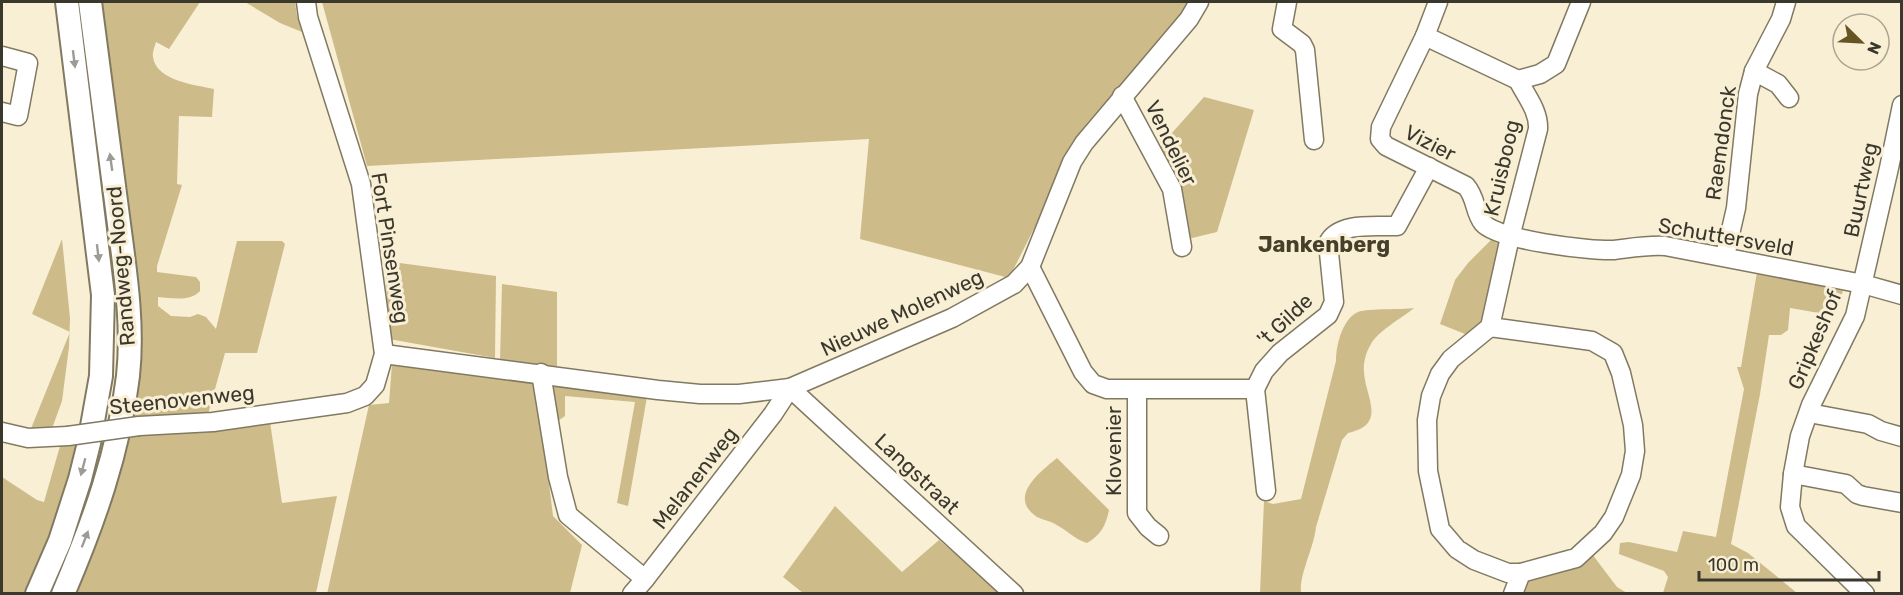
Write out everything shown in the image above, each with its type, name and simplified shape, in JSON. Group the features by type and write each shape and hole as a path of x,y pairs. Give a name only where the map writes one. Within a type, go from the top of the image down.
{"main road":[{"name":"Randweg-Noord","path":"37,594 60,541 80,479 101,376 103,295 67,2"},
{"name":"Randweg-Noord","path":"63,594 101,495 116,444 128,377 130,335 127,280 90,2"}],"street":[{"name":"Fort Pinsenweg","path":"306,2 308,16 361,184 384,354 375,385 365,396"},
{"name":"Nieuwe Molenweg","path":"384,354 700,394 740,394 790,388 889,347 952,318 1014,284 1030,267 1072,162 1084,142 1189,19 1199,2"},
{"path":"1287,2 1282,29 1302,44 1305,50 1314,140"},
{"path":"1438,2 1425,36 1518,80 1540,74 1556,64 1581,2"},
{"name":"Raemdonck","path":"1725,256 1736,208 1748,94 1754,71 1773,35 1786,2"},
{"name":"Vizier","path":"1425,36 1381,127 1380,139 1386,146 1466,186 1473,195 1484,224 1510,237"},
{"path":"2,56 28,63 18,116 2,112"},
{"name":"Raemdonck","path":"1754,71 1778,84 1789,98"},
{"name":"Kruisboog","path":"1490,327 1538,129 1539,119 1536,111 1518,80"},
{"name":"Vendelier","path":"1122,96 1172,189 1182,247"},
{"name":"Buurtweg","path":"1863,284 1895,170 1902,105"},
{"name":"'t Gilde","path":"1256,389 1264,371 1280,353 1328,315 1334,302 1328,243 1331,237 1349,228 1397,226 1429,168"},
{"name":"Schuttersveld","path":"1510,237 1584,249 1612,250 1645,245 1665,246 1863,284 1902,295"},
{"name":"Klovenier","path":"1030,267 1083,372 1093,384 1107,389 1137,390 1137,513 1159,536"},
{"name":"Gripkeshof","path":"1863,284 1855,316 1800,436 1790,507 1796,526 1865,594"},
{"path":"1490,327 1592,341 1612,353 1621,373 1633,425 1635,451 1631,475 1614,517 1603,533 1576,558 1521,573 1508,573 1474,560 1457,549 1440,529 1428,471 1426,420 1431,396 1440,374 1451,360 1490,327"},
{"path":"541,374 558,477 568,515 645,579"},
{"name":"Melanenweg","path":"632,594 773,414 790,388"},
{"name":"Langstraat","path":"790,388 1014,594"},
{"path":"1137,390 1256,389 1266,491"},
{"name":"Steenovenweg","path":"2,432 28,438 69,436 139,426 213,422 347,403 365,396"},
{"name":"Gripkeshof","path":"1809,413 1868,424 1881,431 1902,437"},
{"path":"1793,474 1846,484 1857,494 1902,503"},
{"path":"1513,594 1521,573"}],"shaded area":[{"path":"97,2 200,2 169,49 156,42 153,53 156,65 169,77 214,89 212,117 179,116 177,184 182,185 157,266 157,272 196,277 200,282 200,291 186,298 158,297 158,306 171,316 190,317 198,314 206,317 216,329 237,241 282,241 285,244 257,353 225,353 207,418 128,423"},
{"path":"245,2 295,2 302,32 280,23"},
{"path":"322,2 1188,2 1184,15 1088,122 1009,278 860,239 869,139 367,166"},
{"path":"1204,97 1254,110 1217,232 1188,239 1155,152"},
{"path":"62,239 70,318 70,332 32,314"},
{"path":"1491,240 1504,246 1481,327 1470,336 1440,324 1455,280"},
{"path":"385,261 496,276 495,358 389,339"},
{"path":"1757,272 1843,291 1834,312 1825,314 1790,308 1788,330 1781,335 1769,335 1731,544 1748,553 1797,593 1663,593 1668,577 1664,571 1619,554 1620,543 1629,542 1677,552 1683,531 1716,537 1744,389 1737,367 1741,367"},
{"path":"502,284 557,292 557,368 500,361"},
{"path":"1414,308 1379,334 1368,350 1364,369 1371,417 1368,423 1348,433 1342,440 1304,569 1301,593 1260,593 1264,501 1273,504 1301,499 1344,327 1348,320 1358,312"},
{"path":"69,333 62,401 50,434 28,436"},
{"path":"392,364 536,377 553,516 582,545 570,593 327,594 369,405 389,403"},
{"path":"551,380 648,391 628,506 617,503 635,402 565,396 565,416 555,423"},
{"path":"270,422 282,503 337,496 316,593 72,594 125,435 158,431 202,433"},
{"path":"85,441 29,593 2,593 2,477 37,500 44,502 60,446"},
{"path":"1057,458 1109,510 1102,529 1087,543 1059,526 1037,517 1025,501 1029,485"},
{"path":"835,506 902,572 939,540 1001,593 803,593 783,577"},
{"path":"1592,554 1617,587 1627,593 1513,594 1527,582 1580,564"}],"district":[{"name":"Jankenberg","path":"1324,244"}]}
